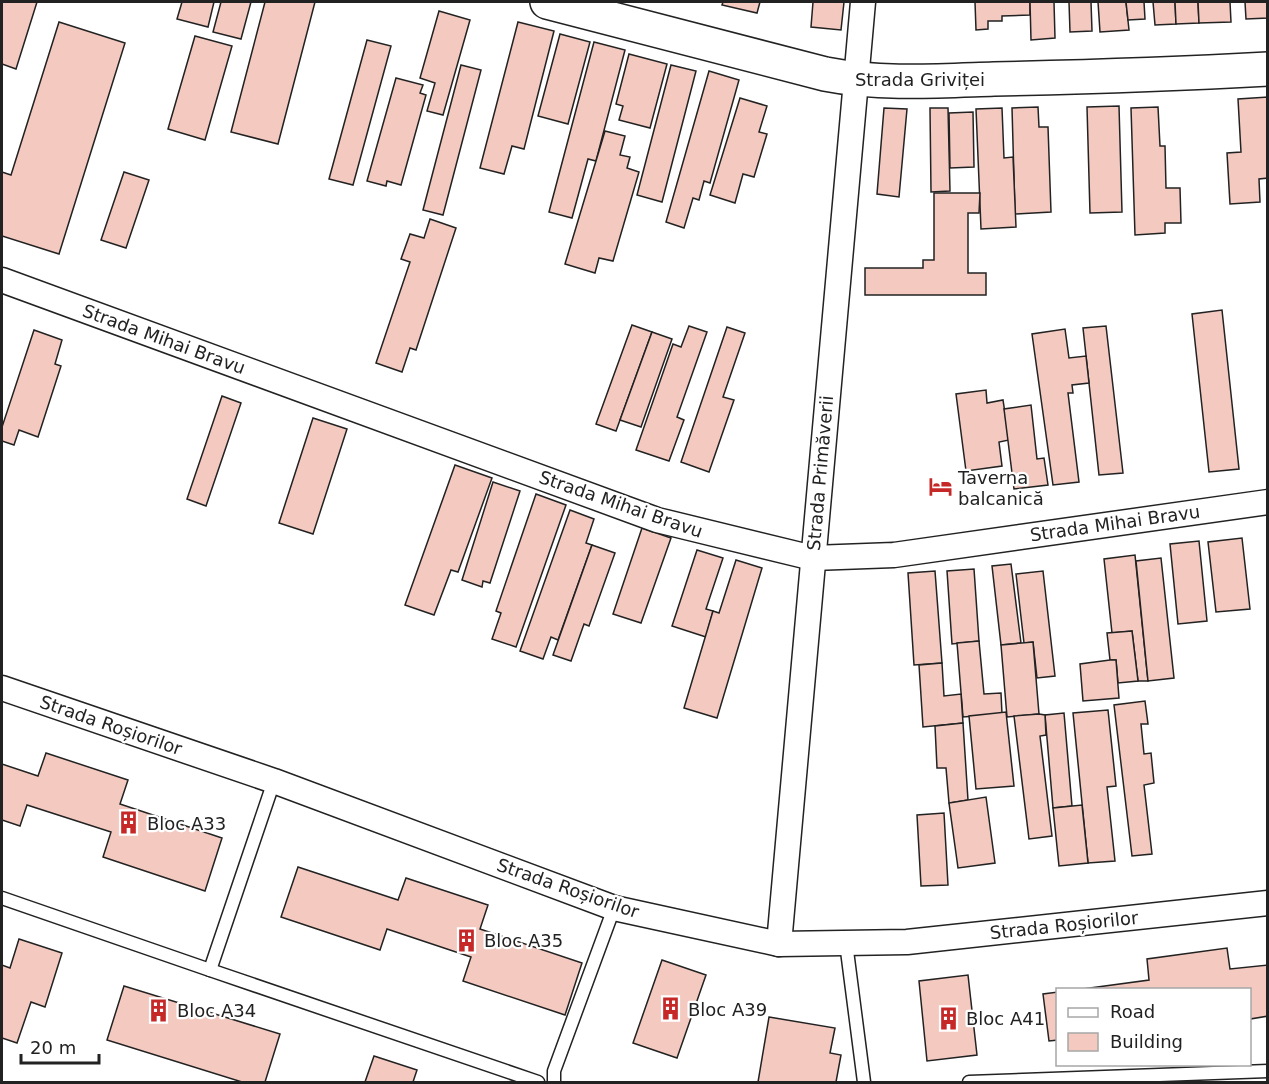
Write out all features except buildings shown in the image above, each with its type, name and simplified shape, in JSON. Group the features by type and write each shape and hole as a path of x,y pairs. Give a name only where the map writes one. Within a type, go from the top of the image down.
{"main road":[{"name":"Strada Griviței","path":"547,2 815,72 855,80 894,82 1106,77 1268,69"}],"street":[{"name":"Strada Primăverii","path":"779,944 863,2"},
{"name":"Strada Mihai Bravu","path":"2,280 657,520 813,558 894,555 1268,502"},
{"name":"Strada Roșiorilor","path":"2,688 274,781 614,908 779,944 906,942 1268,903"}],"lane":[{"path":"210,970 274,781"},
{"path":"2,898 538,1083"},
{"path":"554,1083 554,1071 614,908"},
{"path":"846,943 864,1083"},
{"path":"969,1083 1268,1071"}],"place":[{"name":"Taverna balcanică","path":"940,487"},
{"name":"Bloc A33","path":"129,823"},
{"name":"Bloc A35","path":"466,940"},
{"name":"Bloc A39","path":"670,1009"},
{"name":"Bloc A34","path":"159,1010"},
{"name":"Bloc A41","path":"948,1018"}]}
